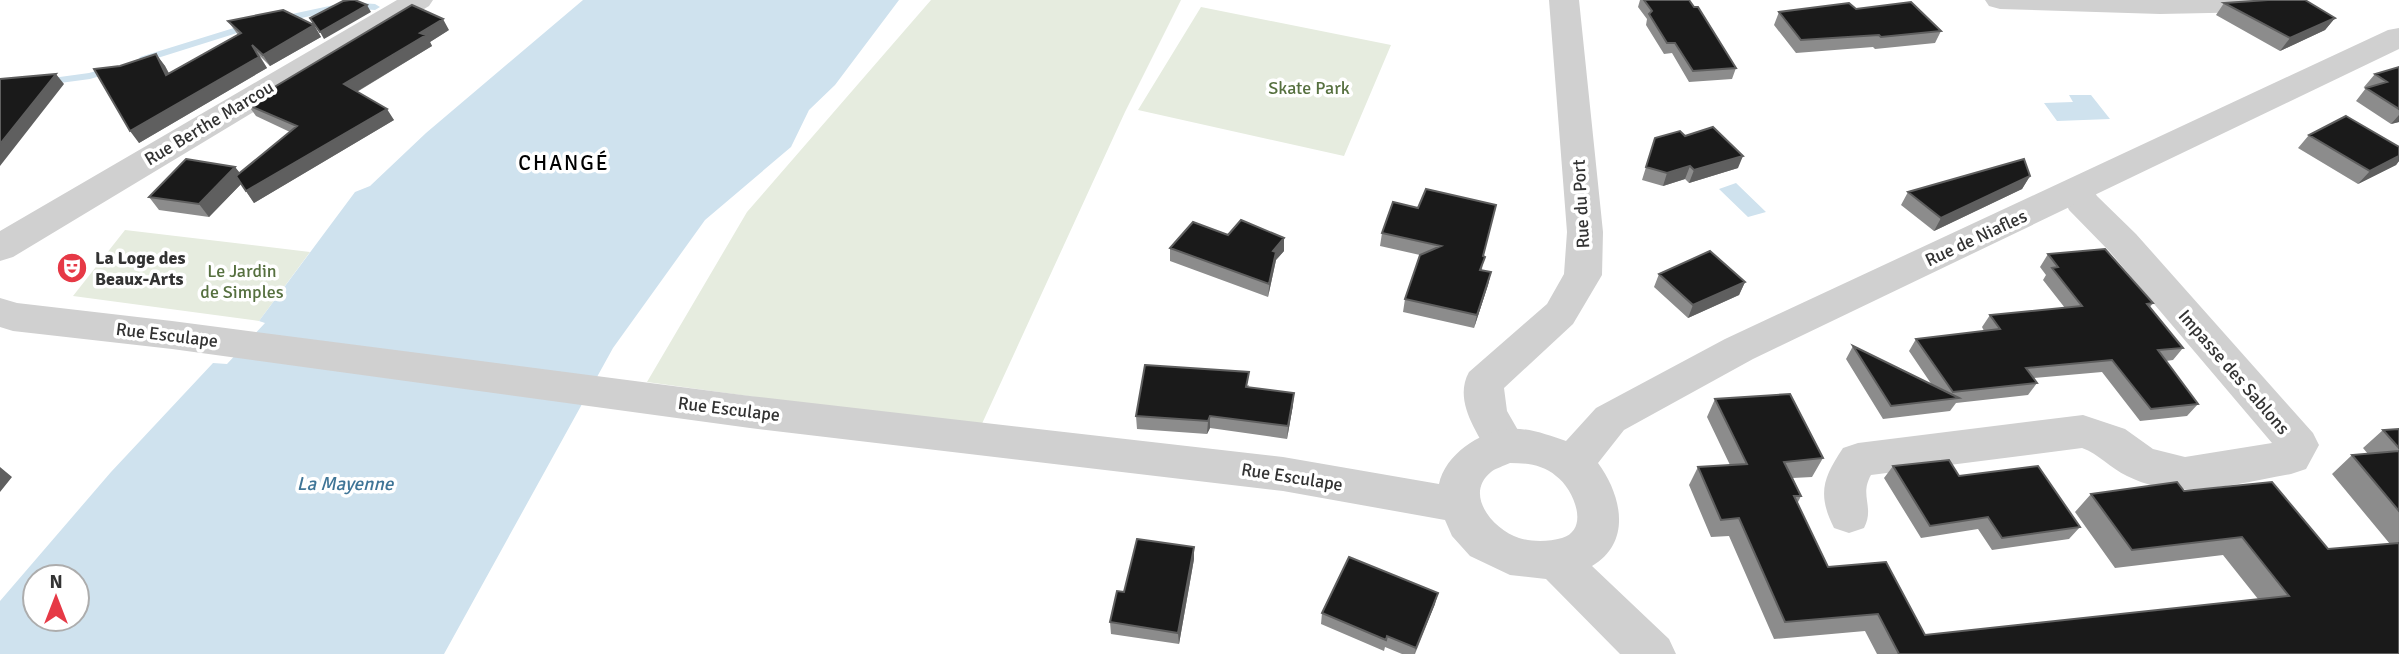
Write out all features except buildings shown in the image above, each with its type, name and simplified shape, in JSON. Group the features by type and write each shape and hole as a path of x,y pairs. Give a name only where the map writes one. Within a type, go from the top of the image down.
{"street":[{"name":"Rue Berthe Marcou","path":"0,248 418,0"},
{"name":"Rue du Port","path":"1506,446 1487,413 1483,383 1560,314 1583,275 1585,232 1564,0"},
{"path":"2000,0 2160,5 2258,3 2270,0"},
{"name":"Rue de Niafles","path":"1572,464 1615,416 1740,349 2399,37"},
{"name":"Impasse des Sablons","path":"1849,515 1845,503 1844,482 1858,460 1918,451 2083,431 2110,441 2141,464 2185,474 2291,457 2298,445 2123,243 2081,202 2077,191"},
{"name":"Rue Esculape","path":"0,312 13,317 172,335 750,412 1283,474 1459,505"},
{"path":"1506,446 1529,446 1552,453 1572,464 1589,481 1598,500 1600,520 1593,538 1579,553 1557,561 1536,563 1515,559 1495,550 1478,537 1466,522 1459,505 1458,488 1463,473 1481,456 1506,446"},
{"path":"1557,561 1652,654"}],"green space":[{"path":"931,0 1181,0 1125,112 980,428 647,382 747,212"},
{"name":"Skate Park","path":"1201,7 1391,45 1344,156 1138,110"},
{"name":"Le Jardin de Simples","path":"125,230 310,252 259,321 73,296"}],"water":[{"name":"La Mayenne","path":"583,0 899,0 835,85 809,110 791,147 705,220 613,348 444,654 0,654 0,601 21,577 21,633 91,633 91,563 33,563 111,472 213,363 227,364 265,323 259,321 355,192 370,186 426,133"},
{"path":"2069,95 2091,95 2110,119 2057,121 2044,103 2073,102"},
{"path":"1736,183 1766,212 1748,217 1719,189"}],"waterway":[{"path":"278,20 348,5 375,7"},
{"path":"144,59 250,26"},
{"path":"45,82 90,76 113,69"}],"place":[{"name":"La Loge des Beaux-Arts","path":"72,268"}],"district":[{"name":"CHANGÉ","path":"564,163"}]}
